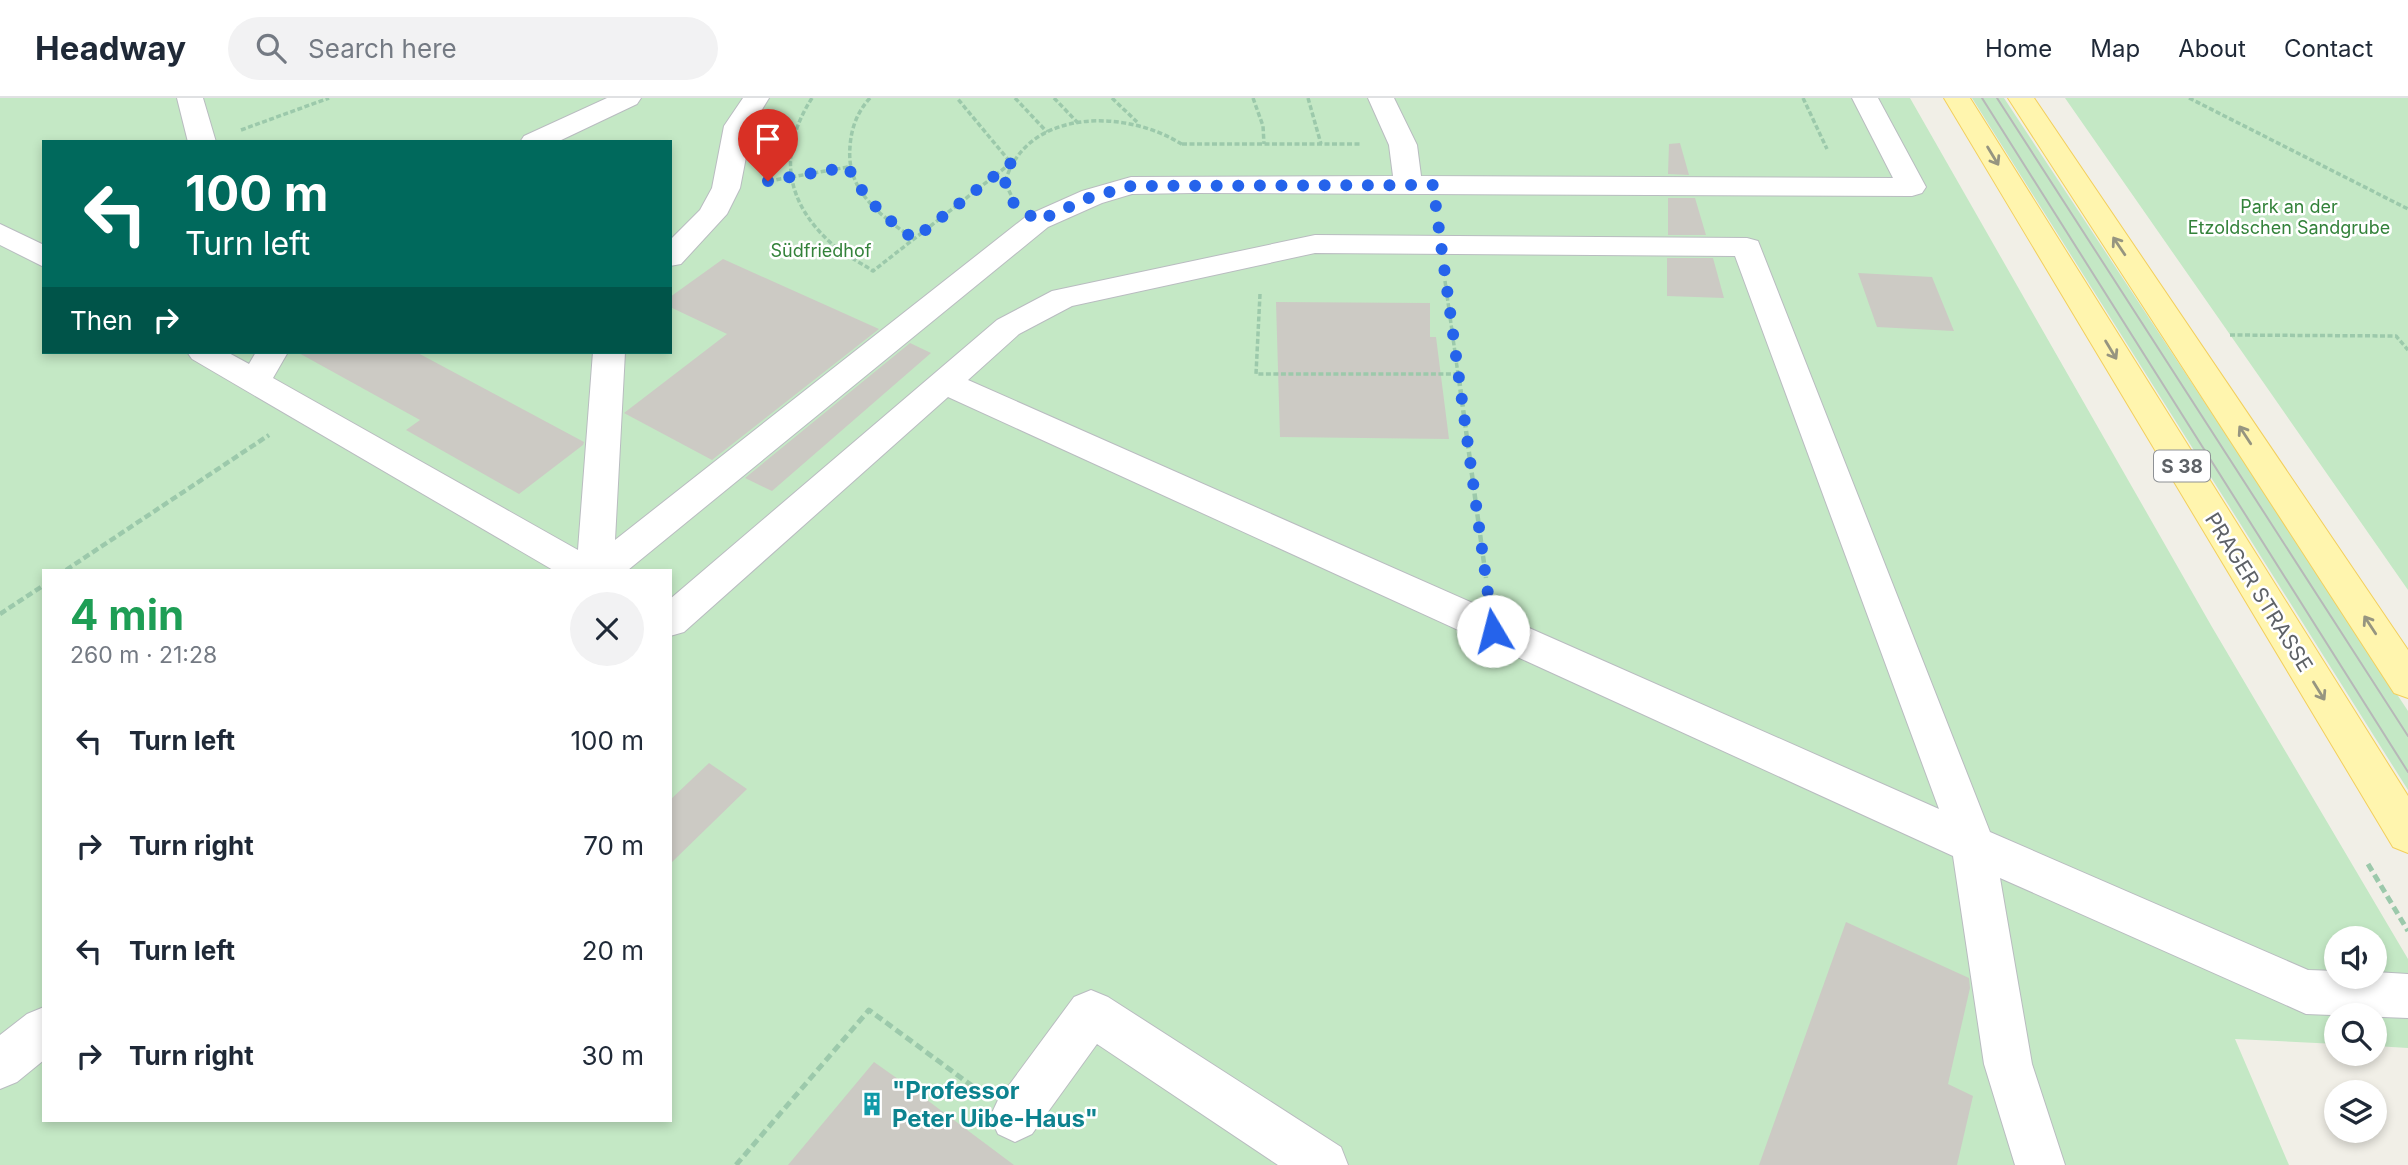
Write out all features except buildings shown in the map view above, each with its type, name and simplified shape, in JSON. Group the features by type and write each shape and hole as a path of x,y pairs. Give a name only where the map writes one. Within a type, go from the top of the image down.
{"main road":[{"name":"PRAGER STRASSE","path":"1957,98 2408,834"},
{"path":"2021,98 2408,682"}],"lane":[{"path":"190,98 201,140"},
{"path":"538,140 628,98"},
{"path":"672,255 712,214 726,188 738,126 756,98"},
{"path":"1381,98 1432,210"},
{"path":"672,619 1008,327 1063,298 1315,244 1432,210 1912,187 1865,98"},
{"path":"604,569 1038,221 1091,197 1131,186 1194,184 1747,247 1973,844 2008,1064 2040,1165"},
{"path":"0,233 42,257"},
{"path":"209,354 251,367 305,412 580,569"},
{"path":"251,367 269,354"},
{"path":"595,569 609,354"},
{"path":"945,383 1493,631 2306,992 2408,996"},
{"path":"1015,1117 1091,1013 1323,1165"},
{"path":"0,1066 42,1032"}],"path":[{"path":"233,133 329,98"},
{"path":"812,98 801,113 790,142 790,177 805,215 832,244 873,271 1011,163 1024,146 1047,132 1078,123 1109,120 1139,123 1162,130 1182,144 1195,164 1194,184"},
{"path":"870,98 862,106 851,132 848,167 862,194 885,219 914,239"},
{"path":"957,98 1011,163"},
{"path":"1015,98 1047,132"},
{"path":"1054,98 1078,123"},
{"path":"1112,98 1139,123"},
{"path":"1253,98 1264,126 1264,144"},
{"path":"1308,98 1321,144"},
{"path":"2189,98 2408,209"},
{"path":"1182,144 1403,145"},
{"path":"1011,163 1005,182 1014,204 1038,221"},
{"path":"726,188 848,167"},
{"path":"1432,210 1458,374 1493,631"},
{"path":"1262,256 1256,374 1458,374"},
{"path":"2230,335 2396,335 2408,350"},
{"path":"68,569 305,412"},
{"path":"0,614 42,586"},
{"path":"736,1165 869,1010 1015,1117"}],"green space":[{"name":"Südfriedhof","path":"0,98 1910,98 2212,627 2408,959 2408,1048 2387,1047 2387,1003 2324,1003 2324,1043 2235,1039 2289,1165 0,1165"},
{"path":"1972,98 2004,98 2408,711 2408,790"},
{"name":"Park an der Etzoldschen Sandgrube","path":"2065,98 2408,98 2408,590"}],"tram line":[{"path":"1982,98 2408,772"},
{"path":"1997,98 2408,736"}],"place":[{"name":"\"Professor Peter Uibe-Haus\"","path":"872,1104"}],"route":[{"path":"768,181 848,167 862,194 885,219 914,239 1011,163 1005,182 1014,204 1038,221 1091,197 1131,186 1433,185 1493,631"}]}
